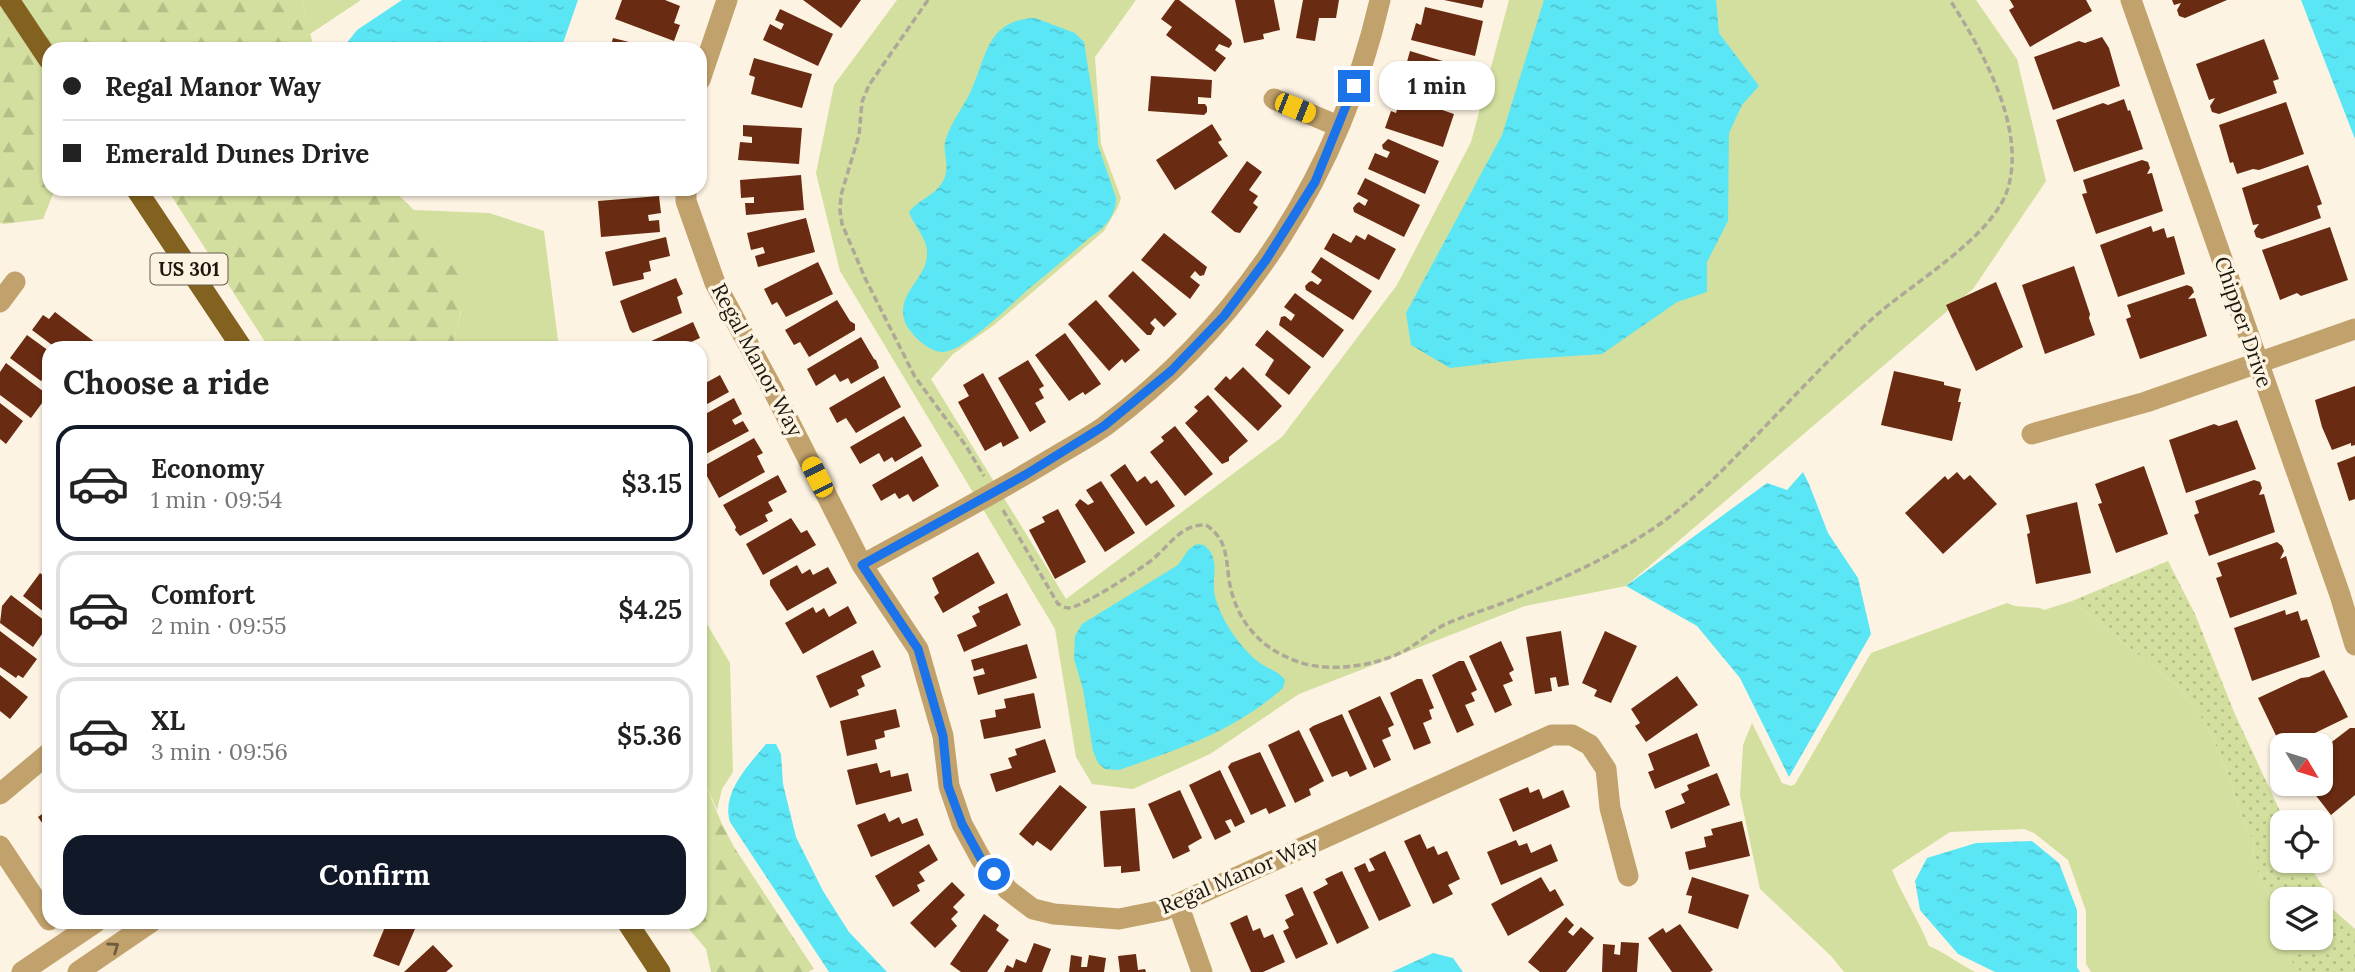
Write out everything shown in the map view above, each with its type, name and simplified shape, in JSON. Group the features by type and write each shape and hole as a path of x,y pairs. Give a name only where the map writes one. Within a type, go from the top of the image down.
{"main road":[{"path":"9,0 42,50"},
{"name":"US 301","path":"141,196 237,341"},
{"path":"632,929 660,972"}],"street":[{"path":"707,59 727,0"},
{"path":"862,565 993,493 1104,426 1171,371 1224,316 1266,260 1315,182 1369,46 1380,0"},
{"name":"Chipper Drive","path":"2130,0 2340,595 2355,645"},
{"path":"1274,100 1338,126"},
{"name":"Regal Manor Way","path":"687,196 715,283 772,387 862,565 918,649 943,736 948,786 962,824 981,859 1008,890 1033,909 1054,914 1119,919 1164,910 1552,735 1572,735 1590,745 1606,769 1610,808 1628,876"},
{"path":"0,302 15,282"},
{"path":"2032,434 2146,402 2355,329"},
{"path":"0,794 42,759"},
{"path":"0,846 42,909"},
{"path":"1178,904 1202,972"},
{"path":"55,929 82,971 141,929"},
{"path":"22,972 86,929"}],"path":[{"path":"928,0 869,85 862,102 859,135 841,195 840,210 842,224 864,278 915,377 966,446 1058,604 1066,608 1074,606 1153,560 1188,528 1206,525 1222,539 1230,584 1240,617 1257,640 1300,663 1322,666 1377,662 1406,650 1450,622 1533,591 1606,558 1650,531 1689,503 1874,318 1957,251 1994,214 2007,192 2012,170 2010,131 1988,66 1950,0"}],"green space":[{"path":"21,0 302,0 312,42 49,42"},
{"path":"302,0 361,0 310,34"},
{"path":"897,0 1136,0 1095,57 1101,144 1121,198 1118,207 1104,231 994,325 953,354 931,379 1066,599 1282,437 1397,285 1471,142 1509,0 1976,0 2017,59 2046,181 1973,289 1626,586 1525,606 1299,694 1210,754 1133,789 1092,784 1076,757 1055,629 840,271 816,173 834,85"},
{"path":"0,5 42,68 42,196 52,196 43,219 0,223"},
{"path":"171,196 399,196 443,241 459,263 463,282 462,301 454,341 265,341"},
{"path":"414,210 489,213 544,231 558,341 454,341 461,312"},
{"path":"2168,561 2195,614 2234,712 2270,790 2270,796 2273,796 2279,810 2270,810 2270,873 2314,873 2324,887 2270,887 2270,897 2254,863 2253,841 2208,727 2181,689 2072,601"},
{"path":"2072,601 2181,689 2208,727 2253,841 2254,863 2270,897 2270,950 2288,950 2292,962 2301,972 2091,972 2086,964 2086,911 2068,860 2034,833 2024,829 1950,832 1892,870 1929,946 1975,972 1844,972 1831,956 1760,889 1740,795 1743,745 1752,723 1782,783 1791,786 1795,784 1871,653 2007,603 2044,610"},
{"path":"707,624 730,663 733,772 722,789 717,810 707,788"},
{"path":"707,789 734,847 814,969 808,972 711,972 706,949 689,929 707,929"},
{"path":"2333,909 2355,929 2355,972 2301,972 2292,962 2288,950 2333,950"}],"water":[{"path":"402,0 578,0 563,42 348,42 357,30"},
{"path":"1544,0 1716,0 1719,33 1759,86 1742,105 1729,133 1728,221 1707,262 1707,292 1677,302 1602,354 1450,368 1411,345 1406,313 1502,135"},
{"path":"2301,0 2355,0 2355,139"},
{"path":"1035,18 1075,33 1084,42 1098,145 1116,198 1114,211 1100,230 977,335 953,349 937,351 919,341 904,319 905,300 927,260 924,240 909,212 937,189 944,179 947,135 970,93 990,43 997,33 1007,26 1019,20"},
{"path":"1803,472 1828,533 1858,578 1871,634 1789,777 1740,678 1697,626 1626,586 1767,483 1787,490"},
{"path":"1197,544 1204,545 1213,557 1214,593 1229,627 1241,645 1256,659 1283,677 1283,688 1245,716 1205,738 1119,770 1105,769 1098,763 1093,751 1083,689 1074,659 1075,636 1082,624 1178,565 1189,549"},
{"path":"766,744 776,744 781,754 783,784 796,837 823,891 849,932 887,972 829,972 730,822 728,811 733,790 744,771"},
{"path":"2032,841 2059,863 2077,910 2077,967 2080,972 1995,972 1958,954 1920,910 1915,881 1927,858 1976,843"},
{"path":"1433,953 1453,958 1463,972 1392,972"}],"building":[{"path":"622,0 665,0 680,6 674,23 680,25 674,41 615,19"},
{"path":"803,0 861,0 841,28"},
{"path":"1175,0 1179,0 1231,40 1229,48 1219,44 1215,50 1226,58 1215,72 1166,35 1172,27 1161,19"},
{"path":"1235,0 1274,0 1280,30 1263,34 1264,39 1244,43"},
{"path":"1303,0 1339,0 1336,18 1319,18 1315,41 1296,38"},
{"path":"1444,0 1484,0 1482,8"},
{"path":"2010,0 2086,0 2092,11 2030,47 2009,10 2014,7"},
{"path":"2172,0 2227,0 2185,18 2179,16 2177,10 2181,3 2174,5"},
{"path":"1425,7 1483,21 1475,56 1411,40 1416,23 1421,25"},
{"path":"780,9 833,34 818,66 763,40 770,24 781,30 784,24 775,20"},
{"path":"2102,37 2109,48 2120,86 2053,110 2034,57 2079,41 2085,43"},
{"path":"613,38 629,42 612,42"},
{"path":"2264,39 2279,79 2273,81 2277,93 2219,114 2212,112 2210,106 2215,98 2209,100 2196,64"},
{"path":"1410,51 1469,69 1459,103 1406,87 1405,78 1415,79 1417,73 1405,69"},
{"path":"754,58 812,74 802,108 751,94 755,77 749,75"},
{"path":"1151,76 1212,80 1211,98 1198,97 1198,104 1205,104 1207,112 1204,115 1148,111"},
{"path":"1401,96 1454,114 1443,147 1385,128 1391,111 1396,113"},
{"path":"2124,99 2143,149 2074,172 2056,120 2103,103 2108,105"},
{"path":"2286,102 2304,154 2259,170 2237,174 2233,162 2230,163 2219,125"},
{"path":"1212,124 1222,140 1218,142 1228,156 1175,190 1156,160"},
{"path":"743,125 802,128 799,164 738,160 740,142 752,143 752,137 743,136"},
{"path":"1388,139 1439,161 1425,194 1368,169 1375,153 1387,158 1390,152 1383,149 1382,145"},
{"path":"2142,160 2148,162 2150,168 2147,174 2152,173 2163,211 2096,234 2082,194 2087,193 2083,180"},
{"path":"1247,161 1262,172 1249,190 1258,196 1253,203 1258,207 1240,233 1235,232 1211,212"},
{"path":"2308,165 2322,204 2317,206 2321,218 2262,239 2256,237 2254,231 2259,224 2253,225 2242,188"},
{"path":"801,175 804,210 746,215 745,203 754,203 754,197 741,198 740,180"},
{"path":"1365,178 1420,205 1404,237 1354,212 1356,204 1359,202 1365,206 1368,200 1357,194"},
{"path":"659,196 661,213 648,215 649,221 659,220 660,232 601,237 598,201"},
{"path":"806,218 815,252 758,267 755,256 765,253 763,247 751,250 747,233"},
{"path":"2151,226 2153,232 2164,228 2167,238 2174,236 2185,274 2118,297 2100,245"},
{"path":"2330,227 2348,280 2280,300 2262,250"},
{"path":"1164,233 1207,267 1204,275 1200,276 1195,271 1190,277 1200,285 1190,299 1141,260"},
{"path":"1333,233 1351,243 1356,235 1365,240 1368,234 1396,249 1379,280 1324,249"},
{"path":"666,237 670,256 649,261 651,271 643,273 644,279 613,286 605,252"},
{"path":"1321,257 1372,291 1353,320 1306,290 1305,286 1309,282 1318,285 1322,280 1311,272"},
{"path":"818,262 833,294 786,317 777,302 772,305 764,289"},
{"path":"2074,266 2095,335 2045,354 2022,285"},
{"path":"1133,271 1177,314 1164,327 1155,318 1150,323 1155,328 1151,335 1147,335 1108,296"},
{"path":"676,278 683,294 677,297 682,313 633,333 620,301"},
{"path":"1996,282 2023,347 1976,371 1946,305"},
{"path":"2187,285 2192,287 2194,292 2188,299 2195,298 2207,336 2140,359 2126,319 2131,317 2127,305"},
{"path":"1295,293 1344,330 1323,358 1279,325 1281,317 1285,316 1291,321 1295,315 1284,307"},
{"path":"837,300 850,321 855,324 855,330 809,357 800,342 794,345 785,330"},
{"path":"1096,300 1140,350 1125,363 1122,359 1109,371 1068,324"},
{"path":"55,312 93,341 47,341 32,330 43,315 49,319"},
{"path":"693,322 700,338 693,341 651,341"},
{"path":"1267,330 1311,367 1289,395 1265,375 1274,360 1255,345"},
{"path":"1065,333 1101,384 1085,395 1083,392 1069,401 1035,355"},
{"path":"27,335 42,346 42,380 41,381 10,358"},
{"path":"861,337 879,368 851,384 848,378 840,382 835,374 816,386 807,369"},
{"path":"1028,360 1044,386 1039,389 1044,398 1035,403 1046,422 1030,432 998,378"},
{"path":"6,363 42,390 42,403 31,418 0,395 0,372"},
{"path":"1243,367 1282,406 1258,431 1214,389 1226,376 1230,380"},
{"path":"1894,371 1944,382 1944,385 1961,389 1958,402 1961,402 1952,441 1881,425"},
{"path":"983,373 1019,438 1003,447 1001,442 985,451 958,402 969,396 963,385"},
{"path":"720,375 729,392 707,404 707,382"},
{"path":"884,376 901,407 856,433 846,418 837,423 829,408"},
{"path":"2355,386 2355,445 2351,446 2351,443 2332,450 2315,400"},
{"path":"1208,395 1248,441 1229,457 1229,461 1222,464 1185,423 1198,411 1194,407"},
{"path":"734,398 742,414 732,420 735,425 743,421 749,431 707,453 707,413"},
{"path":"0,403 23,421 6,444 0,439"},
{"path":"904,416 922,446 895,462 892,457 884,462 879,453 860,464 850,447"},
{"path":"2237,420 2256,469 2186,493 2169,440 2214,424 2219,426"},
{"path":"1175,426 1213,474 1185,496 1150,452 1164,441 1161,437"},
{"path":"754,438 763,453 757,456 765,472 719,498 707,476 707,464"},
{"path":"922,456 939,486 913,502 908,494 899,499 895,493 881,501 872,485"},
{"path":"2355,456 2355,499 2349,501 2337,463"},
{"path":"1125,464 1137,482 1145,476 1151,484 1157,480 1175,506 1146,526 1110,475"},
{"path":"2144,466 2168,534 2116,553 2098,504 2102,503 2095,484"},
{"path":"1957,472 1964,480 1970,475 1997,504 1943,554 1905,513 1945,476 1948,480"},
{"path":"778,475 787,492 768,502 773,511 765,515 768,521 740,536 723,505"},
{"path":"2254,480 2260,482 2262,488 2259,495 2264,494 2275,532 2209,556 2194,515 2199,513 2195,501"},
{"path":"1101,481 1135,533 1105,552 1075,505 1080,499 1088,505 1094,502 1086,490"},
{"path":"2077,502 2091,573 2036,584 2026,515"},
{"path":"1058,509 1086,562 1055,579 1029,530 1045,522 1042,517"},
{"path":"791,518 801,533 807,530 816,545 763,575 746,544"},
{"path":"2277,542 2284,551 2280,559 2286,556 2297,594 2230,618 2216,578 2222,576 2217,563"},
{"path":"978,552 995,583 943,613 934,597 939,593 932,578"},
{"path":"797,565 802,574 810,569 813,575 828,567 837,583 787,611 770,585 770,580"},
{"path":"40,573 42,575 42,611 23,596"},
{"path":"1007,593 1021,625 964,652 957,635 977,626 972,616 980,612 978,607"},
{"path":"11,595 42,619 42,634 33,647 0,623 2,606"},
{"path":"848,606 857,623 803,654 785,623 813,607 816,613 824,608 829,617"},
{"path":"2285,610 2286,615 2298,611 2301,621 2307,619 2320,657 2252,681 2234,628"},
{"path":"0,631 37,659 23,678 18,675 16,678 0,667"},
{"path":"1561,631 1569,685 1558,687 1556,677 1550,678 1552,691 1535,694 1526,637"},
{"path":"1605,631 1637,646 1611,703 1594,696 1597,690 1582,683"},
{"path":"1501,641 1514,670 1509,673 1513,681 1503,685 1512,705 1495,713 1469,656"},
{"path":"1027,644 1037,678 978,695 973,677 985,674 983,668 974,671 971,660"},
{"path":"873,650 881,667 861,676 865,686 857,690 859,695 830,708 816,676"},
{"path":"1464,661 1477,690 1471,693 1475,701 1465,705 1474,725 1457,733 1432,675"},
{"path":"2324,670 2348,717 2315,733 2275,733 2258,698 2301,678"},
{"path":"0,675 28,697 10,719 0,711"},
{"path":"1677,676 1698,705 1646,742 1635,726 1640,723 1631,709"},
{"path":"1422,679 1434,708 1429,710 1432,719 1423,723 1431,743 1414,750 1390,693"},
{"path":"1034,693 1041,728 984,739 980,720 996,717 995,710 1006,708 1004,699"},
{"path":"1380,696 1394,725 1388,728 1391,736 1382,740 1391,760 1374,768 1348,711"},
{"path":"896,709 900,727 884,731 885,737 875,740 877,749 847,756 840,721"},
{"path":"1342,714 1367,769 1350,777 1347,771 1332,777 1309,729"},
{"path":"2350,728 2355,728 2355,795 2333,813 2333,810 2327,810 2316,796 2333,796 2333,741"},
{"path":"1299,730 1324,781 1309,789 1311,795 1295,803 1268,745"},
{"path":"1697,733 1710,766 1655,789 1648,772 1654,770 1648,754"},
{"path":"1045,739 1056,772 996,792 990,774 1012,768 1008,758 1017,755 1015,749"},
{"path":"1260,752 1286,806 1269,814 1266,808 1251,815 1228,767 1231,763"},
{"path":"877,763 880,773 890,770 891,777 908,773 912,791 856,805 847,770"},
{"path":"1220,770 1245,822 1235,827 1231,819 1225,821 1231,832 1215,840 1189,785"},
{"path":"1717,773 1730,805 1671,829 1665,811 1685,803 1681,794 1689,790 1687,785"},
{"path":"1060,785 1087,807 1051,851 1037,841 1033,846 1019,834"},
{"path":"1528,787 1530,793 1539,789 1543,799 1563,790 1570,807 1513,832 1499,799"},
{"path":"1180,790 1202,838 1188,846 1190,851 1173,859 1148,804"},
{"path":"1135,808 1140,871 1121,873 1121,866 1104,867 1100,811"},
{"path":"885,813 889,822 899,817 902,824 917,818 924,835 871,857 857,825"},
{"path":"1742,821 1750,856 1689,870 1685,852 1706,847 1704,837 1713,835 1711,829"},
{"path":"1420,834 1427,849 1434,846 1438,855 1447,851 1460,879 1448,885 1453,894 1433,904 1404,841"},
{"path":"1516,840 1519,846 1527,843 1531,853 1551,844 1558,861 1501,885 1487,852"},
{"path":"929,844 938,860 919,872 925,881 917,885 920,891 893,907 875,876"},
{"path":"1385,851 1411,906 1379,921 1354,868 1365,863 1369,872 1375,870 1369,859"},
{"path":"1342,871 1369,928 1337,944 1313,892 1328,884 1325,879"},
{"path":"1541,877 1550,892 1555,889 1564,905 1508,936 1491,904"},
{"path":"1692,877 1749,895 1738,929 1688,913 1692,896 1686,895"},
{"path":"952,882 965,895 953,907 958,912 951,919 957,926 935,948 910,923"},
{"path":"1302,887 1328,944 1296,959 1283,931 1289,928 1285,920 1294,915 1285,895"},
{"path":"984,914 999,925 996,930 1009,940 987,972 961,972 950,964"},
{"path":"1247,915 1253,931 1260,928 1264,938 1273,934 1285,962 1263,972 1251,972 1230,923"},
{"path":"1566,917 1574,925 1568,932 1573,936 1581,927 1594,938 1566,972 1540,972 1528,962"},
{"path":"1680,924 1713,970 1672,972 1648,938 1663,928 1666,933"},
{"path":"384,929 415,929 399,966 373,956"},
{"path":"1621,942 1639,943 1637,972 1602,972 1603,944 1615,945 1614,954 1620,955"},
{"path":"1034,943 1051,949 1042,972 1004,972 1007,965 1013,968 1016,959 1026,963"},
{"path":"433,945 453,966 446,972 404,972"},
{"path":"1136,954 1138,970 1145,969 1146,972 1120,972 1118,956"},
{"path":"1071,955 1082,957 1081,967 1087,967 1089,955 1106,958 1104,972 1069,972"}],"route":[{"path":"994,874 981,859 962,824 948,786 943,736 918,649 862,565 1025,475 1104,426 1171,371 1224,316 1266,260 1315,182 1354,86"}]}
